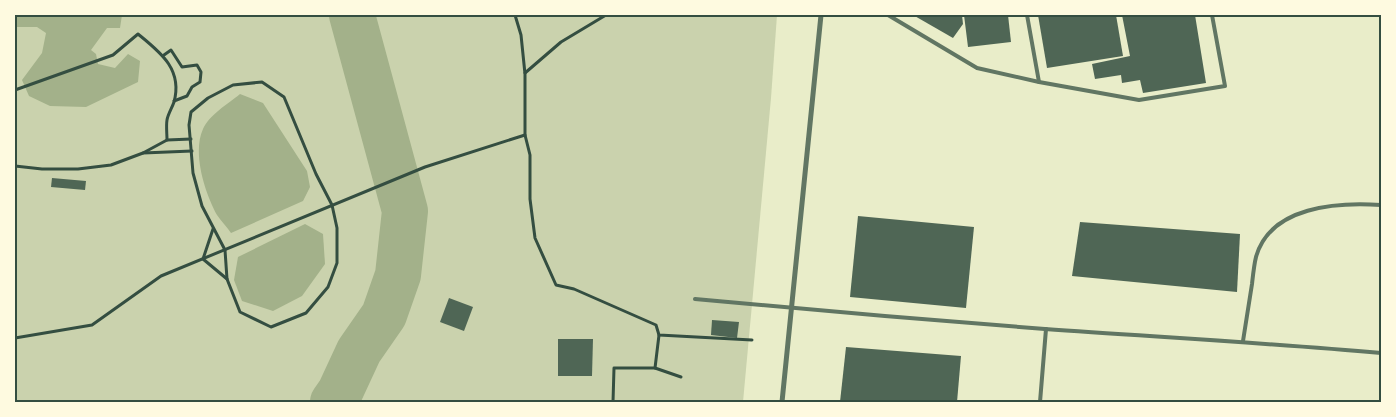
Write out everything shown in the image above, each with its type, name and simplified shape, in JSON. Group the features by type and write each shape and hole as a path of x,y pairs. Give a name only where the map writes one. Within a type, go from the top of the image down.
{"street":[{"path":"782,402 821,15"}],"lane":[{"path":"888,15 977,68 1039,82 1139,100 1226,86 1212,15"},
{"path":"1027,15 1039,82"},
{"path":"1243,341 1256,256 1267,235 1289,218 1321,206 1381,205"},
{"path":"695,299 1046,329 1243,341 1381,353"},
{"path":"1040,402 1046,329"}],"path":[{"path":"515,15 520,35 525,74 525,135 530,155 530,199 535,238 556,284 574,289 656,325 659,336 655,368"},
{"path":"525,74 561,42 606,15"},
{"path":"17,89 113,55 138,34 164,55 171,67 175,84 174,100 167,120 167,140"},
{"path":"164,55 171,50 182,67 197,65 201,72 200,82 192,87 187,96 174,100"},
{"path":"262,82 284,97 316,174 332,205 337,228 337,263 328,287 306,312 271,327 240,312 228,279 225,250 202,206 193,173 189,125 191,112 208,98 232,85 262,82"},
{"path":"15,338 92,325 161,276 425,167 525,135"},
{"path":"15,166 42,169 78,169 111,165 143,153 167,140 191,139"},
{"path":"143,153 192,151"},
{"path":"202,260 213,228"},
{"path":"202,260 228,279"},
{"path":"659,336 752,340"},
{"path":"614,402 614,368 655,368 681,377"}],"shaded area":[{"path":"15,15 777,15 743,402 15,402"},
{"path":"15,15 122,15 120,28 107,28 91,50 96,54 98,64 115,68 128,54 140,61 138,82 86,107 50,106 29,96 22,80 42,53 46,33 37,27 15,27"},
{"path":"240,94 263,103 307,171 310,187 303,201 231,233 217,215 208,196 201,173 199,149 200,139 206,124 214,114"},
{"path":"305,224 323,234 325,264 302,296 273,311 242,301 234,280 238,257"}],"building":[{"path":"913,15 962,15 963,24 953,38"},
{"path":"964,15 1008,15 1011,42 968,47"},
{"path":"1038,15 1116,15 1123,56 1047,68"},
{"path":"1122,15 1195,15 1206,83 1143,93 1140,80 1122,83 1121,75 1095,79 1092,64 1130,56"},
{"path":"52,178 86,181 85,190 51,187"},
{"path":"858,216 974,227 966,308 850,297"},
{"path":"1080,222 1240,234 1237,292 1072,276"},
{"path":"449,298 473,307 464,331 440,322"},
{"path":"712,320 739,322 737,338 711,335"},
{"path":"558,339 593,339 592,376 558,376"},
{"path":"846,347 961,356 957,402 840,402"}],"waterway":[{"path":"333,402 340,392 359,351 384,315 398,275 405,211 352,15"}]}
